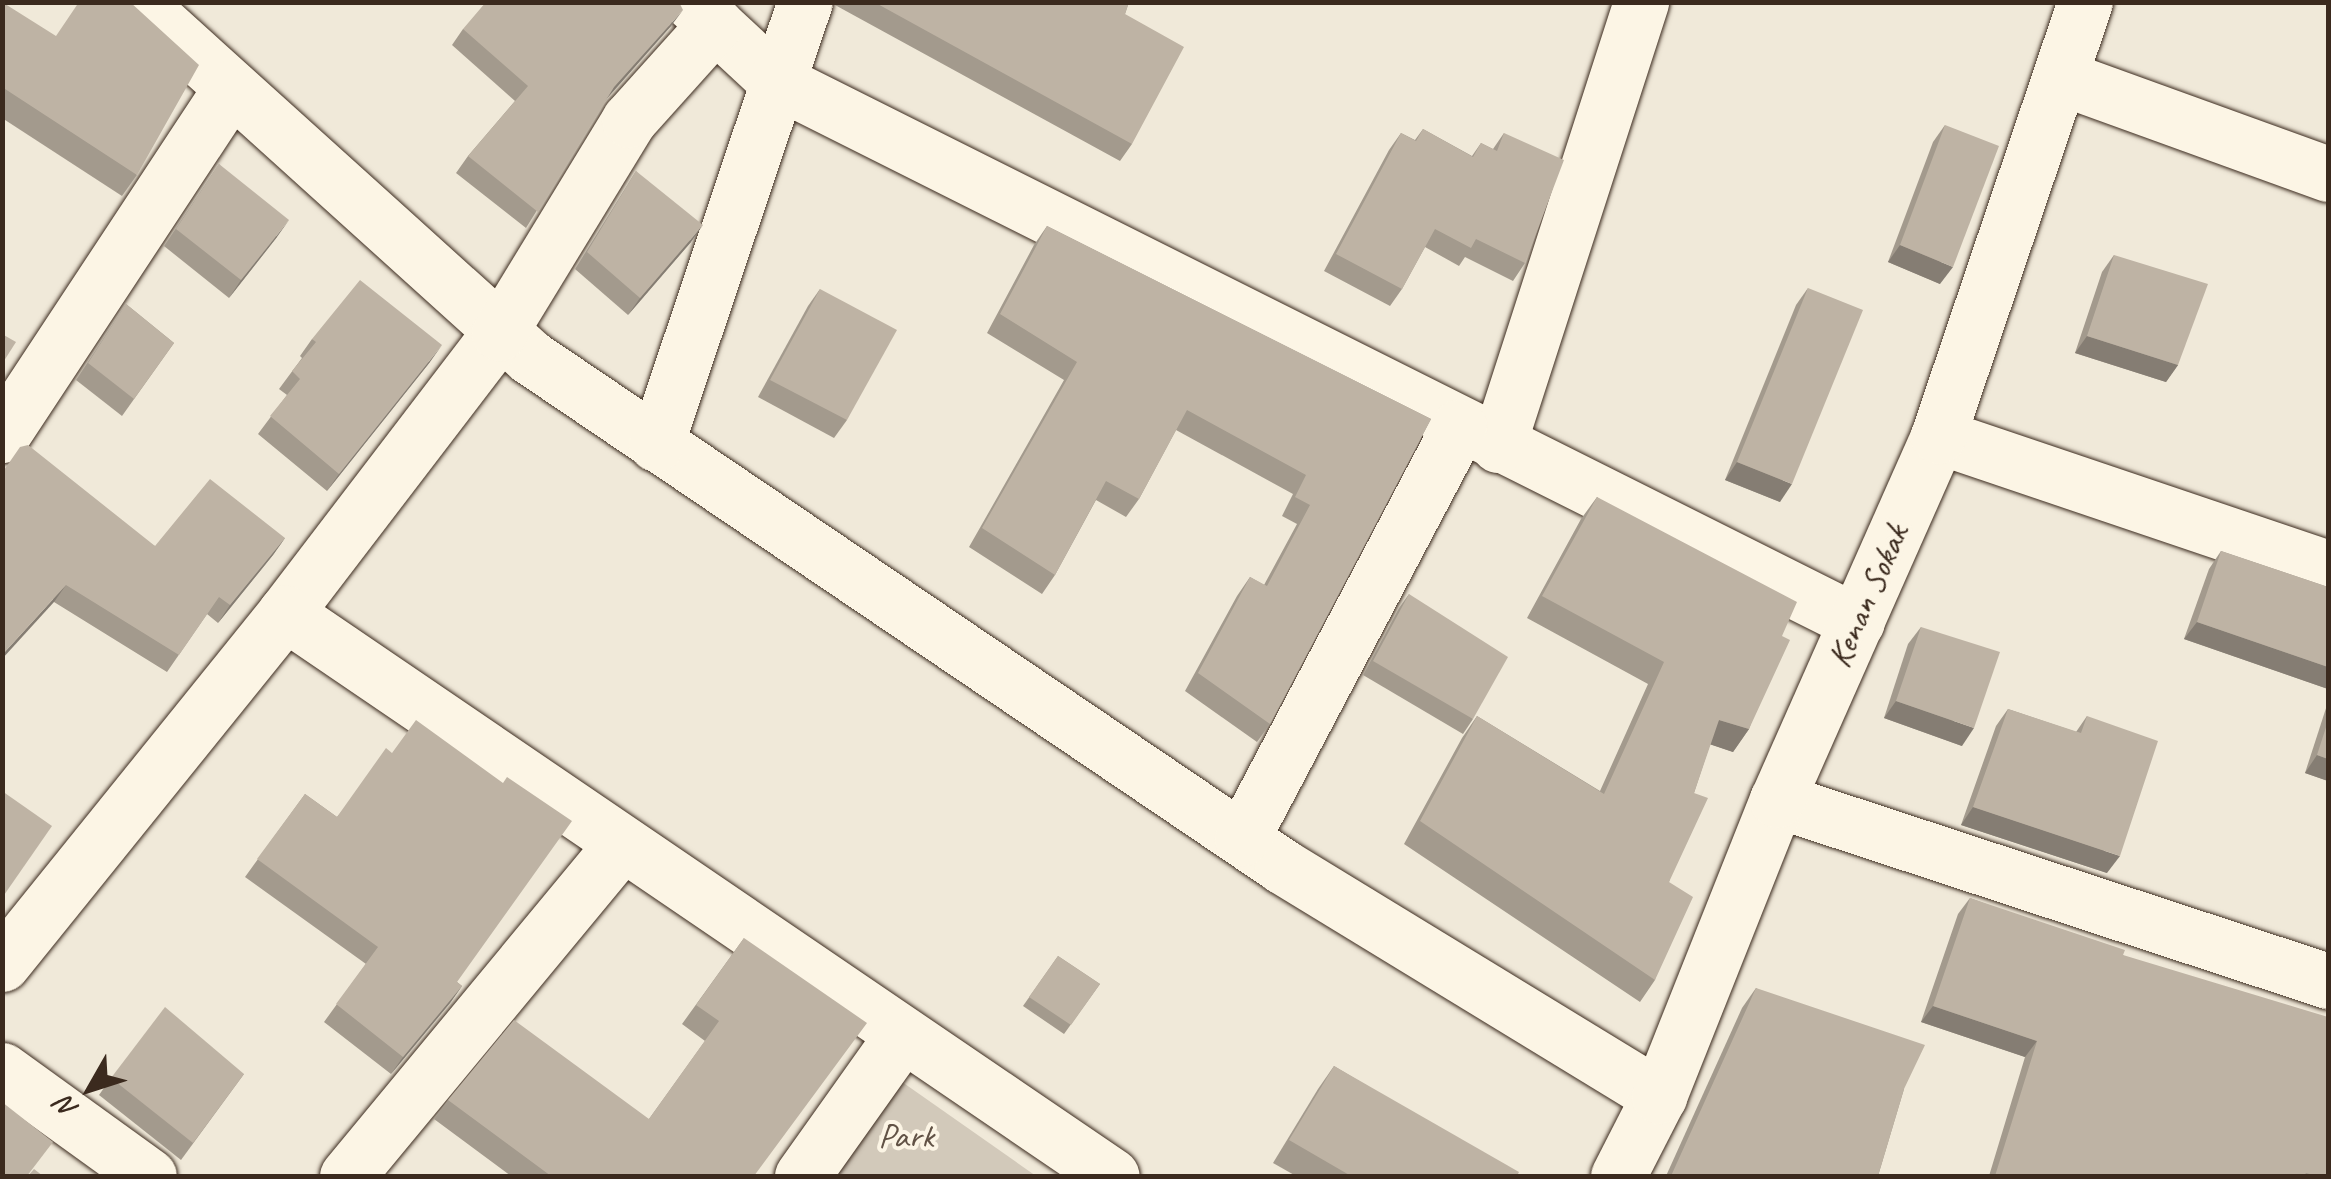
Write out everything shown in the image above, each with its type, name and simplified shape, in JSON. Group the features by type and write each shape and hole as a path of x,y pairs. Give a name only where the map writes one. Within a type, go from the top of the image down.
{"street":[{"path":"138,2 499,333 656,444 1242,838 1659,1096"},
{"path":"656,444 775,80 805,2"},
{"path":"1242,838 1479,436 1640,2"},
{"name":"Kenan Sokak","path":"1620,1176 1659,1096 1777,800 1938,436 2085,2"},
{"path":"2,964 285,613 499,333 629,120 703,14 775,80 1857,622"},
{"path":"2060,78 2328,174"},
{"path":"2,435 231,88"},
{"path":"1938,436 2328,568"},
{"path":"285,613 900,1038 1112,1176"},
{"path":"1777,800 2328,981"},
{"path":"347,1176 620,846"},
{"path":"802,1176 900,1038"},
{"path":"2,1070 149,1176"}],"green space":[{"name":"Park","path":"895,1077 1036,1176 833,1176"}],"building":[{"path":"2,2 56,36 79,2 130,2 199,65 137,175 2,87"},
{"path":"486,2 679,2 683,10 614,87 538,212 468,156 528,86 463,29"},
{"path":"874,2 1129,2 1125,14 1184,47 1132,144"},
{"path":"1945,125 1999,146 1953,267 1900,245"},
{"path":"1423,129 1473,157 1481,143 1497,151 1504,133 1564,160 1525,263 1476,239 1471,248 1435,229 1402,289 1336,254 1401,133 1416,141"},
{"path":"219,164 289,220 241,280 176,229"},
{"path":"636,171 703,225 640,298 587,252"},
{"path":"1047,226 1431,419 1270,724 1198,673 1250,577 1267,586 1310,505 1295,497 1306,475 1187,410 1139,499 1106,481 1055,575 982,528 1077,362 1000,314"},
{"path":"2114,255 2208,284 2178,365 2087,336"},
{"path":"360,280 442,345 339,474 270,416 300,379 292,371 316,342 312,339"},
{"path":"1808,288 1863,310 1792,484 1737,462"},
{"path":"820,289 897,330 847,420 770,380"},
{"path":"126,304 174,343 134,399 88,363"},
{"path":"2,334 16,342 2,364"},
{"path":"28,445 155,546 210,479 285,538 230,605 219,597 179,655 66,585 2,655 2,473 20,447"},
{"path":"1597,497 1797,602 1782,636 1790,640 1749,729 1719,720 1694,793 1708,798 1669,882 1693,897 1655,980 1420,821 1477,716 1604,794 1664,662 1542,596"},
{"path":"2221,551 2328,587 2328,667 2197,622"},
{"path":"1409,594 1508,657 1473,719 1373,661"},
{"path":"1921,627 2000,652 1974,728 1896,701"},
{"path":"2008,709 2081,733 2087,716 2158,741 2120,856 1973,807"},
{"path":"416,720 503,783 507,777 572,821 457,982 462,986 403,1057 336,1004 378,947 257,859 305,794 337,817 386,748 392,753"},
{"path":"2328,721 2328,759 2317,755"},
{"path":"2,791 52,826 2,898"},
{"path":"1970,898 2125,950 2123,955 2328,1017 2328,1176 1995,1176 2037,1041 1933,1006"},
{"path":"744,938 867,1023 754,1176 551,1176 448,1100 514,1020 649,1119 719,1021 696,1005"},
{"path":"1058,956 1100,984 1071,1025 1029,997"},
{"path":"1756,988 1925,1045 1904,1089 1878,1176 1671,1176"},
{"path":"165,1007 244,1074 193,1143 111,1078"},
{"path":"1334,1066 1519,1172 1517,1176 1351,1176 1289,1140"},
{"path":"2,1102 53,1142 27,1176 2,1176"}]}
